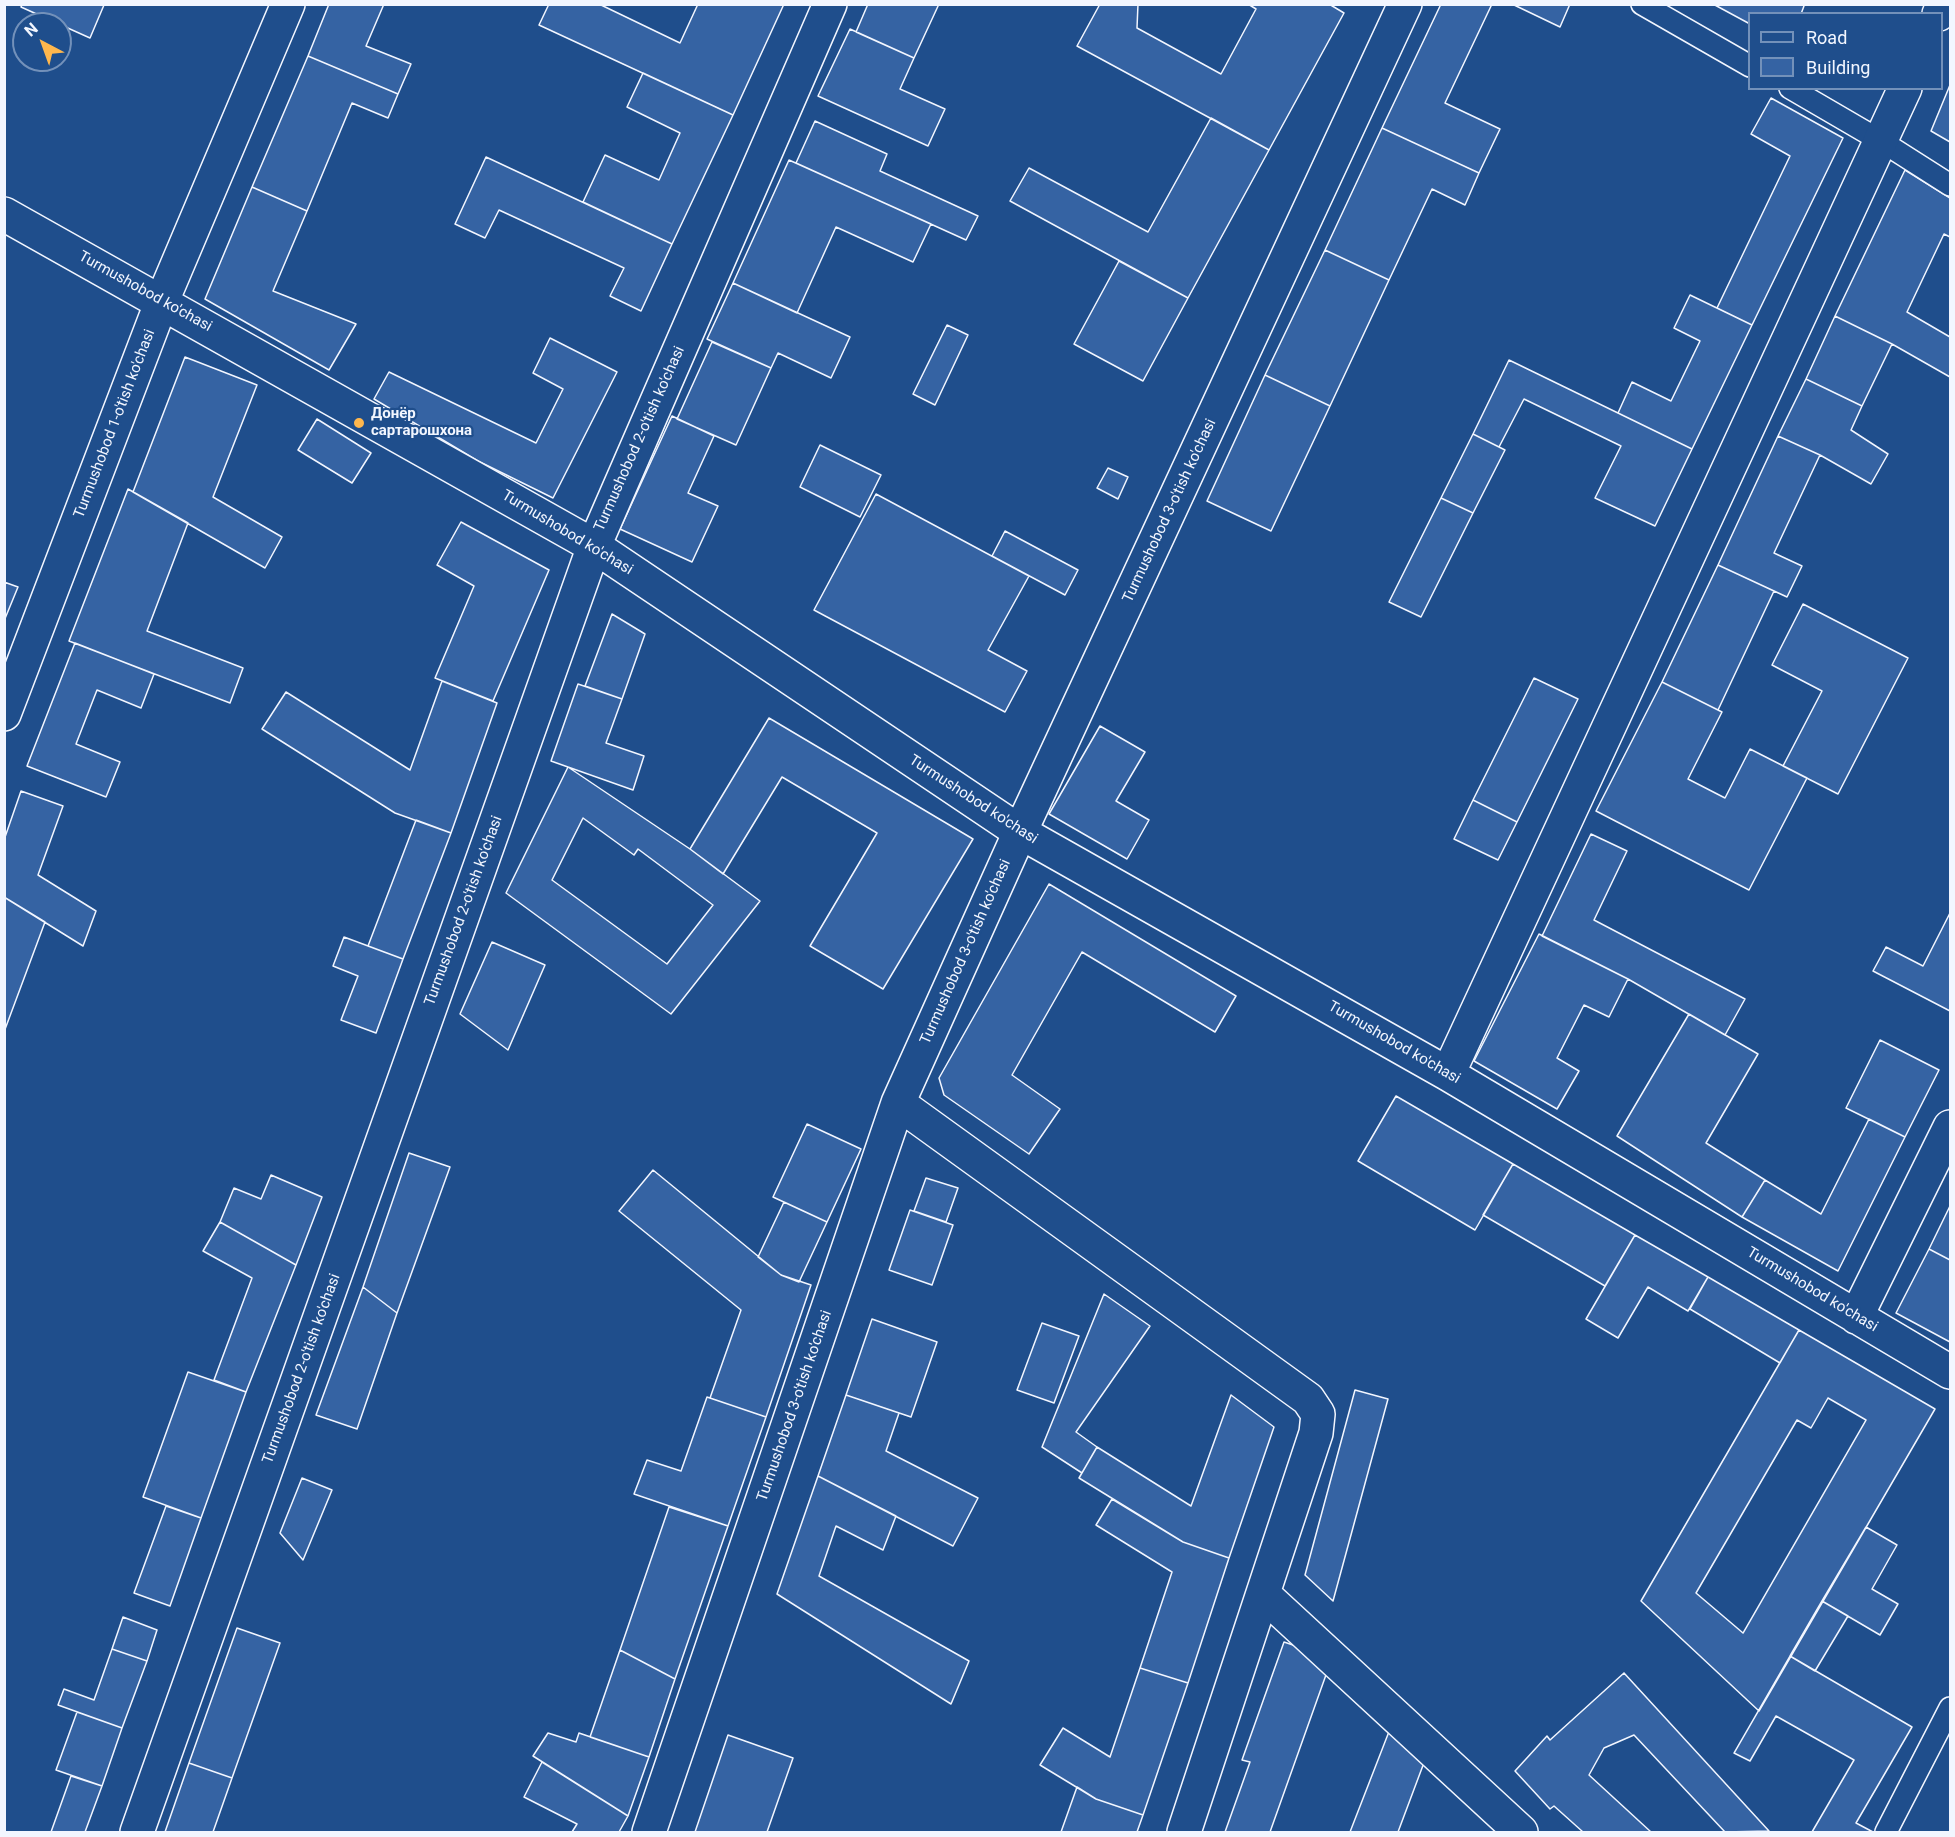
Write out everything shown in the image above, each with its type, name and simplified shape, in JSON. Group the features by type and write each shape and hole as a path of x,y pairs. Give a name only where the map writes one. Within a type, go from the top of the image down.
{"street":[{"name":"Turmushobod 1-o'tish ko'chasi","path":"4,714 162,301 288,4"},
{"name":"Turmushobod 2-o'tish ko'chasi","path":"137,1833 594,546 830,4"},
{"name":"Turmushobod 3-o'tish ko'chasi","path":"650,1833 898,1103 1020,832 1405,4"},
{"path":"1448,1074 1904,90"},
{"name":"Turmushobod ko'chasi","path":"4,214 594,546 1020,832 1448,1074 1950,1372"},
{"path":"898,1103 1308,1399 1318,1414 1316,1433 1184,1833"},
{"path":"1856,1317 1950,1127"},
{"path":"1263,1594 1521,1833"}],"lane":[{"path":"1642,4 1748,65"},
{"path":"1793,90 1881,141 1950,185"},
{"path":"1886,1833 1950,1708"}],"building":[{"path":"22,4 104,5 90,38 72,30 72,12 32,12 21,7"},
{"path":"329,4 384,4 366,46 411,64 398,94 308,56"},
{"path":"549,4 599,4 680,43 698,4 784,4 733,115 539,25"},
{"path":"868,4 939,4 914,58 856,32"},
{"path":"1100,4 1138,4 1137,28 1221,74 1256,9 1248,4 1329,4 1344,13 1269,150 1077,46"},
{"path":"1441,4 1492,4 1445,103 1500,129 1479,173 1382,128"},
{"path":"1512,4 1570,4 1560,27"},
{"path":"1713,4 1801,4 1804,6 1802,12 1748,12 1748,23"},
{"path":"850,29 914,58 900,89 945,109 928,146 818,96"},
{"path":"308,56 398,94 388,118 352,103 307,211 252,187"},
{"path":"643,73 733,115 672,244 583,202 605,155 659,180 680,133 627,107"},
{"path":"1950,85 1950,142 1931,131"},
{"path":"1771,98 1843,138 1752,325 1717,308 1790,156 1751,134"},
{"path":"1211,118 1269,150 1188,298 1010,201 1029,168 1148,232"},
{"path":"815,121 887,154 880,171 978,216 966,240 796,163"},
{"path":"1382,128 1479,173 1465,205 1432,189 1389,280 1325,250"},
{"path":"486,157 672,244 641,311 610,296 624,268 499,210 485,238 455,224"},
{"path":"789,160 931,224 913,262 836,227 797,313 733,283"},
{"path":"1905,170 1950,198 1950,237 1944,234 1907,312 1950,337 1950,377 1892,344 1835,316"},
{"path":"252,187 307,211 273,291 356,324 329,370 205,299"},
{"path":"1325,250 1389,280 1330,406 1265,375"},
{"path":"1119,261 1188,298 1143,381 1074,344"},
{"path":"733,283 850,337 831,378 778,353 771,368 707,339"},
{"path":"1690,295 1752,325 1692,449 1618,413 1632,382 1671,401 1700,341 1674,328"},
{"path":"1835,316 1892,344 1862,406 1806,379"},
{"path":"947,325 968,335 935,405 913,394"},
{"path":"550,338 617,372 553,498 478,461 374,399 389,372 536,443 563,389 533,373"},
{"path":"712,342 771,368 736,445 677,419"},
{"path":"185,357 257,385 213,497 282,537 265,568 133,492"},
{"path":"1509,360 1692,449 1655,526 1595,498 1621,446 1524,399 1499,447 1473,434"},
{"path":"1265,375 1330,406 1271,531 1207,501"},
{"path":"1806,379 1862,406 1851,430 1888,454 1871,484 1820,455 1778,436"},
{"path":"672,416 714,436 688,493 718,506 692,562 620,529"},
{"path":"317,419 371,453 352,483 298,450"},
{"path":"1473,434 1505,450 1473,513 1441,498"},
{"path":"1778,436 1820,455 1774,553 1802,566 1787,597 1718,565"},
{"path":"820,445 881,475 860,517 800,487"},
{"path":"1108,468 1128,477 1118,499 1097,488"},
{"path":"128,489 188,523 147,631 243,668 230,703 69,641"},
{"path":"876,494 1029,576 988,650 1027,671 1005,712 814,610"},
{"path":"1441,498 1473,513 1421,617 1389,602"},
{"path":"461,522 549,570 493,701 435,678 474,586 437,565"},
{"path":"1005,531 1078,570 1065,595 992,556"},
{"path":"1718,565 1774,591 1718,710 1662,682"},
{"path":"4,582 18,587 4,621"},
{"path":"1803,604 1908,658 1838,794 1783,766 1822,691 1772,665"},
{"path":"612,614 645,634 622,699 585,686"},
{"path":"75,643 154,674 141,708 97,690 76,744 120,762 106,797 27,766"},
{"path":"1534,678 1578,699 1517,822 1473,800"},
{"path":"442,681 497,703 451,833 395,813 262,729 286,692 410,770"},
{"path":"1662,682 1722,712 1688,779 1725,798 1750,749 1807,778 1749,890 1596,811"},
{"path":"578,684 622,699 606,743 644,756 633,790 551,761"},
{"path":"769,718 973,839 883,989 810,946 877,833 782,777 723,874 690,849"},
{"path":"1100,726 1145,752 1116,801 1149,820 1127,859 1049,814"},
{"path":"568,767 690,849 760,901 671,1014 506,893","holes":["583,818 634,855 638,849 713,905 667,964 552,880"]},
{"path":"21,791 63,806 38,875 96,911 83,946 4,897 4,840"},
{"path":"1473,800 1517,822 1498,860 1454,839"},
{"path":"416,820 451,833 403,959 368,946"},
{"path":"1591,834 1627,851 1594,920 1745,999 1725,1035 1628,979 1542,936"},
{"path":"1049,884 1236,996 1215,1032 1082,952 1012,1075 1060,1109 1029,1154 944,1095 939,1078"},
{"path":"4,897 45,922 4,1032"},
{"path":"1950,913 1950,1011 1873,971 1886,947 1923,966"},
{"path":"1539,934 1628,979 1609,1017 1584,1005 1557,1058 1579,1071 1557,1109 1474,1061"},
{"path":"344,937 403,959 376,1033 341,1020 358,976 333,966"},
{"path":"492,942 545,965 508,1050 460,1014"},
{"path":"1689,1014 1758,1054 1706,1143 1765,1180 1742,1217 1617,1136"},
{"path":"1880,1040 1939,1070 1905,1137 1846,1108"},
{"path":"1396,1096 1513,1164 1475,1230 1358,1161"},
{"path":"1869,1119 1905,1137 1838,1271 1742,1217 1765,1180 1821,1214"},
{"path":"807,1124 861,1149 827,1222 773,1197"},
{"path":"409,1153 450,1167 397,1313 363,1287"},
{"path":"1513,1164 1635,1235 1605,1286 1483,1215"},
{"path":"653,1170 781,1275 811,1285 766,1417 710,1398 741,1310 619,1211"},
{"path":"271,1175 322,1197 296,1265 220,1222 234,1188 261,1199"},
{"path":"926,1178 958,1188 946,1222 914,1211"},
{"path":"784,1202 827,1222 799,1282 781,1275 758,1257"},
{"path":"1950,1206 1950,1260 1929,1249"},
{"path":"910,1210 953,1225 932,1285 889,1270"},
{"path":"220,1222 296,1265 246,1392 214,1380 252,1278 203,1251"},
{"path":"1635,1235 1708,1277 1688,1311 1648,1287 1618,1338 1586,1319"},
{"path":"1929,1249 1950,1260 1950,1342 1896,1313"},
{"path":"1708,1277 1799,1330 1780,1363 1690,1309"},
{"path":"363,1287 397,1313 357,1429 316,1415"},
{"path":"1104,1294 1150,1326 1076,1432 1097,1447 1082,1473 1042,1447"},
{"path":"872,1319 937,1342 911,1417 846,1395"},
{"path":"1042,1323 1079,1336 1054,1403 1017,1390"},
{"path":"1799,1330 1935,1409 1759,1711 1641,1601","holes":["1828,1398 1866,1420 1743,1633 1696,1593 1797,1420 1811,1428"]},
{"path":"188,1372 246,1392 201,1518 143,1497"},
{"path":"1355,1390 1388,1399 1333,1601 1305,1575"},
{"path":"846,1395 899,1413 886,1451 978,1498 953,1546 818,1476"},
{"path":"1231,1395 1274,1427 1229,1558 1183,1542 1079,1478 1097,1447 1191,1506"},
{"path":"707,1397 766,1417 728,1526 634,1494 647,1460 681,1471"},
{"path":"818,1476 896,1516 883,1550 836,1526 819,1576 969,1661 951,1704 777,1594"},
{"path":"302,1478 332,1490 303,1560 280,1533"},
{"path":"1112,1499 1183,1542 1229,1558 1188,1683 1140,1668 1172,1572 1096,1525"},
{"path":"166,1506 201,1518 170,1606 134,1593"},
{"path":"669,1507 728,1526 675,1679 620,1650"},
{"path":"1866,1527 1897,1545 1872,1589 1898,1604 1880,1635 1822,1601"},
{"path":"1822,1601 1848,1616 1815,1671 1790,1656"},
{"path":"123,1617 157,1630 147,1661 112,1649"},
{"path":"237,1628 280,1643 232,1778 189,1763"},
{"path":"1284,1642 1332,1658 1270,1832 1225,1832 1250,1762 1242,1760"},
{"path":"112,1649 147,1661 122,1728 58,1705 64,1689 94,1700"},
{"path":"620,1650 675,1679 649,1757 590,1737"},
{"path":"1790,1656 1912,1727 1856,1823 1873,1832 1812,1832 1854,1760 1776,1716 1750,1761 1734,1753"},
{"path":"1140,1668 1188,1683 1143,1815 1096,1799 1040,1765 1063,1728 1110,1757"},
{"path":"1624,1673 1769,1831 1725,1832 1634,1735 1604,1748 1589,1775 1651,1832 1583,1832 1554,1806 1550,1809 1515,1771 1547,1736 1550,1740"},
{"path":"77,1712 122,1728 102,1786 56,1770"},
{"path":"1390,1729 1425,1760 1398,1832 1350,1832"},
{"path":"548,1733 576,1742 579,1733 649,1757 628,1816 533,1756"},
{"path":"728,1735 793,1758 767,1832 695,1832"},
{"path":"542,1762 628,1816 619,1832 572,1832 577,1824 524,1797"},
{"path":"189,1763 232,1778 213,1832 165,1832"},
{"path":"71,1776 102,1786 85,1832 51,1832"},
{"path":"1077,1787 1096,1799 1143,1815 1137,1832 1061,1832"}],"place":[{"name":"Донёр сартарошхона","path":"359,423"}]}
